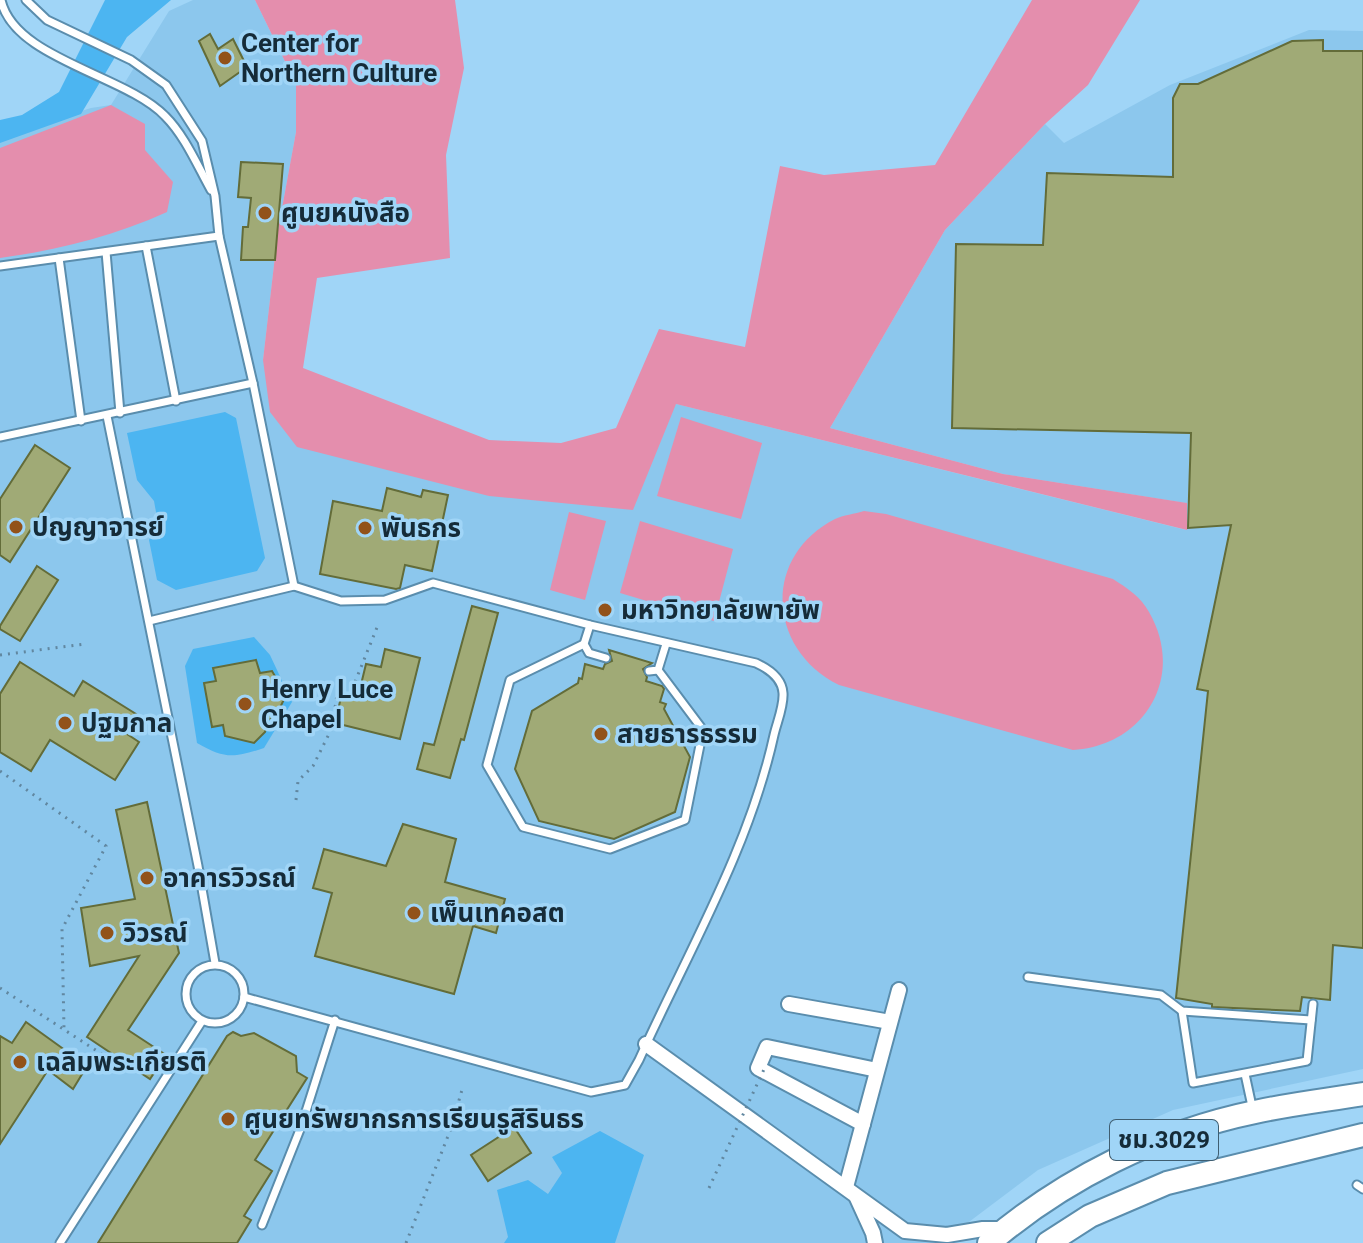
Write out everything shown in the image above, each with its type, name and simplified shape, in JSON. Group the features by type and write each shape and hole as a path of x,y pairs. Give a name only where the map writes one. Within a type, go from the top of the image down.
{"main road":[{"name":"ชม.3029","path":"997,1236 1090,1173 1135,1151 1187,1131 1253,1112 1363,1094"},
{"name":"ชม.3029","path":"1048,1243 1090,1216 1167,1183 1363,1135"}],"street":[{"path":"875,1243 873,1233 850,1191 863,1124 899,990"},
{"path":"789,1004 890,1022"},
{"path":"646,1044 905,1231 997,1236"},
{"path":"863,1124 758,1068 767,1047 877,1070"}],"lane":[{"path":"1,0 3,11 26,37 68,62 145,100 165,115 215,196"},
{"path":"26,0 47,20 131,60 166,85 202,141 215,196 219,236 253,383 294,586"},
{"path":"0,266 219,236"},
{"path":"146,246 176,401"},
{"path":"106,252 120,413"},
{"path":"59,258 81,421"},
{"path":"0,437 253,383"},
{"path":"107,416 215,963"},
{"path":"149,621 294,586 341,601 385,600 433,583 666,644 756,663 779,679 783,694 770,752 744,833 625,1085 591,1092 244,997"},
{"path":"590,625 584,644 510,680 487,765 523,827 610,849 685,820 703,730 654,671 666,644"},
{"path":"584,644 589,653 606,658"},
{"path":"215,963 237,973 243,984 244,997 239,1010 229,1020 215,1024 202,1021 187,1007 185,987 196,970 215,963"},
{"path":"1028,977 1161,995 1182,1011 1311,1020"},
{"path":"1182,1011 1193,1083 1307,1061 1313,1004"},
{"path":"262,1225 301,1127 335,1020"},
{"path":"60,1243 202,1021"},
{"path":"1245,1074 1253,1112"}],"path":[{"path":"296,800 298,781 313,766 332,728 338,688 353,687 378,625"},
{"path":"0,655 85,644"},
{"path":"0,771 106,846 62,929 64,1029"},
{"path":"0,988 117,1064"},
{"path":"709,1188 766,1065"},
{"path":"406,1243 450,1131 462,1090"}],"shaded area":[{"path":"105,0 171,0 127,37 81,114 0,143 0,120 22,115 59,92"},
{"name":"มหาวิทยาลัยพายัพ","path":"193,0 255,0 296,84 296,132 278,230 263,360 489,496 676,404 1186,530 1186,503 1003,474 830,428 945,230 1045,124 1064,143 1170,85 1309,30 1363,31 1363,1069 1173,1110 1038,1170 941,1243 0,1243 0,136 91,108 111,105 169,11"},
{"path":"255,0 455,0 464,68 446,155 450,258 317,278 303,368 489,440 561,443 616,428 659,329 745,347 780,166 824,175 935,165 1032,0 1140,0 1088,85 1045,124 945,230 830,428 1003,474 1187,503 1187,530 676,404 633,510 489,496 297,447 270,412 263,360 278,230 296,132 296,84"},
{"path":"111,105 145,124 145,150 173,182 167,212 85,241 0,258 0,148"},
{"path":"225,412 236,418 265,558 257,571 176,590 157,580 149,540 158,523 154,501 137,480 127,433"},
{"path":"681,417 762,443 741,519 657,496"},
{"path":"864,511 886,514 1118,582 1146,607 1159,636 1163,660 1160,683 1152,704 1120,736 1098,746 1073,750 839,685 815,669 798,650 787,627 783,603 785,579 794,556 811,536 835,519"},
{"path":"569,512 606,521 585,600 550,590"},
{"path":"640,521 733,549 714,621 620,593"},
{"path":"254,637 270,655 292,702 264,748 237,755 215,752 197,743 185,666 193,649"},
{"path":"600,1131 644,1155 615,1243 504,1243 508,1237 497,1190 528,1180 548,1194 562,1173 552,1157"}],"building":[{"name":"Center for Northern Culture","path":"210,34 218,49 233,39 247,67 220,86 199,41"},
{"path":"1323,40 1323,51 1363,51 1363,948 1333,945 1330,1000 1302,997 1300,1011 1212,1007 1212,1004 1176,998 1208,691 1197,689 1231,525 1188,528 1191,433 952,428 956,244 1043,245 1047,173 1173,177 1173,98 1180,84 1198,84 1292,41"},
{"path":"241,162 283,164 275,260 241,260 243,227 248,227 251,198 238,197"},
{"name":"ปญญาจารย์","path":"35,445 70,468 10,562 0,555 0,499"},
{"name":"พันธกร","path":"387,488 421,497 423,490 448,495 432,571 405,565 400,588 396,589 320,574 333,501 382,511"},
{"name":"ปญญาจารย์","path":"37,566 58,580 20,641 0,626"},
{"path":"472,606 498,613 464,740 461,739 450,778 417,769 424,743 434,745"},
{"path":"385,649 420,658 400,739 335,723 342,693 358,697 366,664 381,667"},
{"name":"สายธารธรรม","path":"609,650 652,663 643,669 646,681 664,689 660,702 666,704 664,709 690,757 675,812 614,839 539,821 515,769 532,711 578,683 585,664 603,669 605,664 612,661"},
{"name":"Henry Luce Chapel","path":"256,660 260,673 272,671 286,695 277,714 268,720 265,732 254,743 225,736 223,725 212,727 204,683 216,681 213,668"},
{"name":"ปฐมกาล","path":"20,662 74,696 83,681 136,714 124,732 139,742 115,780 50,740 31,771 0,752 0,694"},
{"path":"147,802 179,953 128,1030 166,1055 150,1079 87,1037 139,956 90,966 81,908 135,899 116,810"},
{"name":"เพ็นเทคอสต","path":"403,824 456,839 445,882 505,899 496,933 473,926 454,994 315,956 332,893 313,888 324,849 386,866"},
{"name":"เฉลิมพระเกียรติ","path":"26,1022 87,1066 73,1089 48,1070 0,1144 0,1036 12,1043"},
{"name":"ศูนยทรัพยากรการเรียนรูสิรินธร","path":"233,1032 241,1036 254,1033 296,1056 297,1072 307,1078 255,1160 272,1171 244,1216 251,1220 237,1243 98,1243 227,1036"},
{"path":"514,1127 531,1153 488,1181 471,1155"}],"place":[{"name":"Center for Northern Culture","path":"225,58"},
{"name":"ศูนยหนังสือ","path":"265,213"},
{"name":"ปญญาจารย์","path":"16,527"},
{"name":"พันธกร","path":"365,528"},
{"name":"มหาวิทยาลัยพายัพ","path":"605,610"},
{"name":"Henry Luce Chapel","path":"245,704"},
{"name":"ปฐมกาล","path":"65,723"},
{"name":"สายธารธรรม","path":"601,734"},
{"name":"อาคารวิวรณ์","path":"147,878"},
{"name":"เพ็นเทคอสต","path":"414,913"},
{"name":"วิวรณ์","path":"107,933"},
{"name":"เฉลิมพระเกียรติ","path":"20,1062"},
{"name":"ศูนยทรัพยากรการเรียนรูสิรินธร","path":"228,1119"}]}
